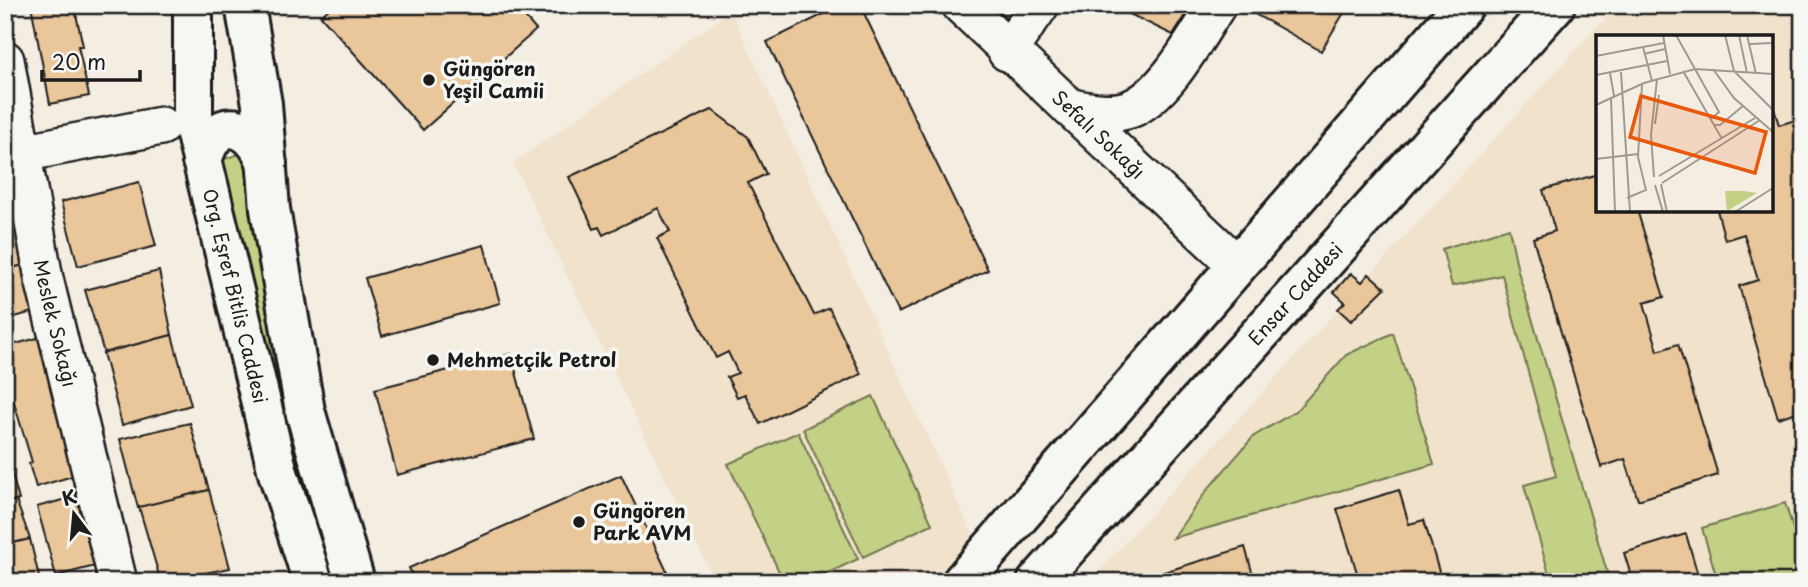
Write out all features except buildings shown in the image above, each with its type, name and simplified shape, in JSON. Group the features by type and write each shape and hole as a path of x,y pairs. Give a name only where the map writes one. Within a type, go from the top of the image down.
{"street":[{"name":"Org. Eşref Bitlis Caddesi","path":"193,5 193,121 278,473 313,582"},
{"path":"245,5 262,104 270,209 305,411 355,582"},
{"name":"Sefalı Sokağı","path":"961,5 1007,52 1236,264"},
{"path":"1007,52 1040,5"},
{"path":"1070,108 1100,114 1130,109 1157,89 1217,5"},
{"path":"962,582 1464,5"},
{"name":"Ensar Caddesi","path":"1037,582 1555,5"},
{"name":"Meslek Sokağı","path":"5,60 44,279 118,582"},
{"path":"22,153 161,126"},
{"path":"202,161 207,143 215,134 237,128 250,134 261,146 267,164"}],"shaded area":[{"path":"1617,5 1803,5 1803,582 1089,582"},
{"path":"731,11 975,540 937,582 715,582 513,163"}],"green space":[{"path":"239,154 246,167 278,386 291,455 218,168 224,159"},
{"path":"1509,228 1518,271 1610,582 1518,582 1549,574 1524,485 1556,476 1502,275 1452,286 1442,249"},
{"path":"1393,333 1434,464 1173,538 1207,490 1254,436 1296,411 1346,355"},
{"path":"873,396 932,524 863,557 803,429"},
{"path":"798,432 858,559 809,582 784,582 728,464"},
{"path":"1785,503 1803,560 1803,582 1718,582 1702,528"}],"place":[{"name":"Güngören Yeşil Camii","path":"429,80"},
{"name":"Mehmetçik Petrol","path":"433,360"},
{"name":"Güngören Park AVM","path":"579,522"}]}
